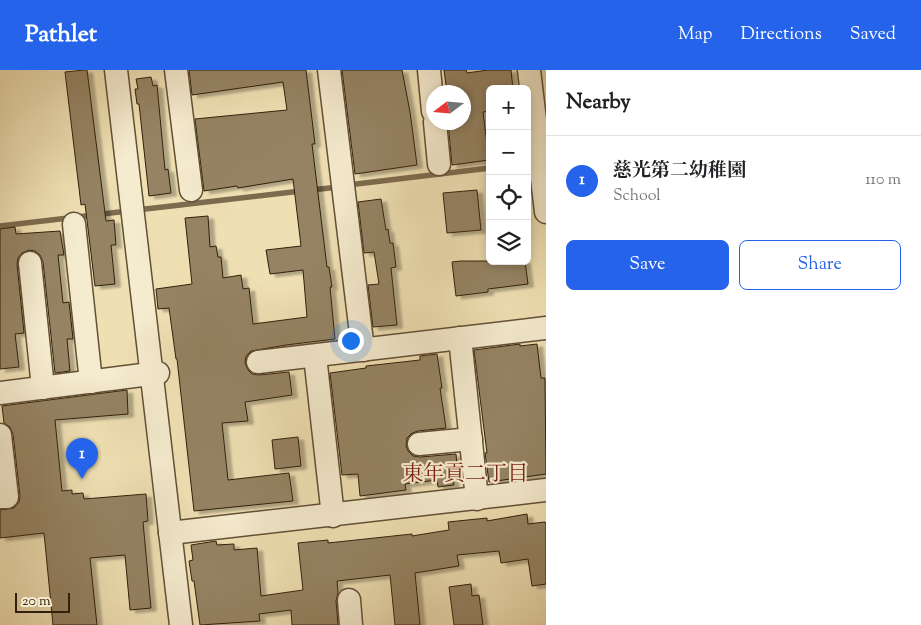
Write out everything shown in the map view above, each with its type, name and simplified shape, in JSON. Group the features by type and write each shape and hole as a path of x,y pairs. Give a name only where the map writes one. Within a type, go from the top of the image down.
{"street":[{"path":"116,70 131,199 155,373 181,625"},
{"path":"176,70 191,190"},
{"path":"329,70 363,350"},
{"path":"429,70 431,85"},
{"path":"528,70 546,212"},
{"path":"436,130 440,164"},
{"path":"74,224 91,382"},
{"path":"30,264 43,388"},
{"path":"258,362 546,328"},
{"path":"460,338 477,499"},
{"path":"315,356 333,516"},
{"path":"0,394 155,373"},
{"path":"0,435 6,497 0,497"},
{"path":"419,444 470,439"},
{"path":"170,533 333,516 546,490"},
{"path":"349,600 352,625"}],"building":[{"path":"87,70 106,221 114,220 116,245 111,245 115,284 95,286 85,204 81,205 65,72"},
{"path":"189,70 306,70 315,144 312,144 327,267 329,267 332,287 330,287 335,339 251,351 246,356 245,363 248,370 252,374 259,375 289,372 292,395 245,402 248,421 222,423 228,480 289,473 293,501 194,511 177,359 169,308 158,309 156,289 192,284 185,218 208,216 210,247 216,246 218,257 221,257 223,278 241,275 243,289 249,288 253,324 307,317 303,270 270,274 266,250 301,246 293,179 238,188 237,186 204,191 195,119 287,110 283,82 192,95"},
{"path":"342,70 402,70 417,165 355,174"},
{"path":"444,70 466,70 467,73 488,70 511,70 513,85 486,85 486,112 483,112 486,136 486,160 452,165 449,130 471,130 471,85 446,85"},
{"path":"151,77 153,86 157,85 165,170 168,169 171,193 149,196 139,104 137,104 135,89 138,89 136,79"},
{"path":"477,190 481,230 447,233 443,193"},
{"path":"381,199 386,230 388,229 390,243 393,243 396,267 391,268 397,325 373,327 368,285 379,284 374,252 364,253 358,202"},
{"path":"15,227 16,234 60,231 64,255 58,255 63,303 69,302 73,339 67,339 70,371 55,373 43,262 40,255 35,251 29,250 22,253 18,258 17,264 24,333 15,334 19,367 0,369 0,229"},
{"path":"486,261 486,265 526,265 528,284 488,289 488,292 456,296 452,262"},
{"path":"520,344 520,346 537,344 541,378 545,378 546,474 489,482 474,350"},
{"path":"437,354 446,428 412,433 407,438 406,446 413,456 456,454 458,476 453,476 454,485 438,487 437,480 405,484 406,490 360,496 358,474 342,475 330,373 366,368 366,366 420,360 420,356"},
{"path":"127,390 128,414 55,420 62,491 72,490 72,494 83,493 84,499 146,494 148,521 143,522 151,608 130,610 125,555 90,558 97,625 53,625 44,533 0,538 0,510 14,508 19,502 20,496 13,434 10,427 4,423 2,406"},
{"path":"298,437 301,466 275,469 272,440"},
{"path":"527,514 528,524 546,523 546,584 532,586 528,559 501,563 499,551 457,555 459,566 415,573 420,625 395,625 390,575 337,581 338,625 292,625 291,610 259,614 260,621 200,625 194,581 192,581 189,561 193,560 191,545 216,541 217,545 234,544 234,550 257,548 261,596 303,590 298,543 328,540 328,543 412,534 412,536 449,530 448,522 487,518 487,521"},
{"path":"471,584 472,596 479,595 483,625 454,625 449,587"}],"waterway":[{"path":"348,185 486,168"},
{"path":"311,190 339,187"},
{"path":"137,210 301,191"},
{"path":"0,226 128,211"}],"place":[{"name":"慈光第二幼稚園","path":"82,479"}],"district":[{"name":"東年貢二丁目","path":"465,475"}]}
